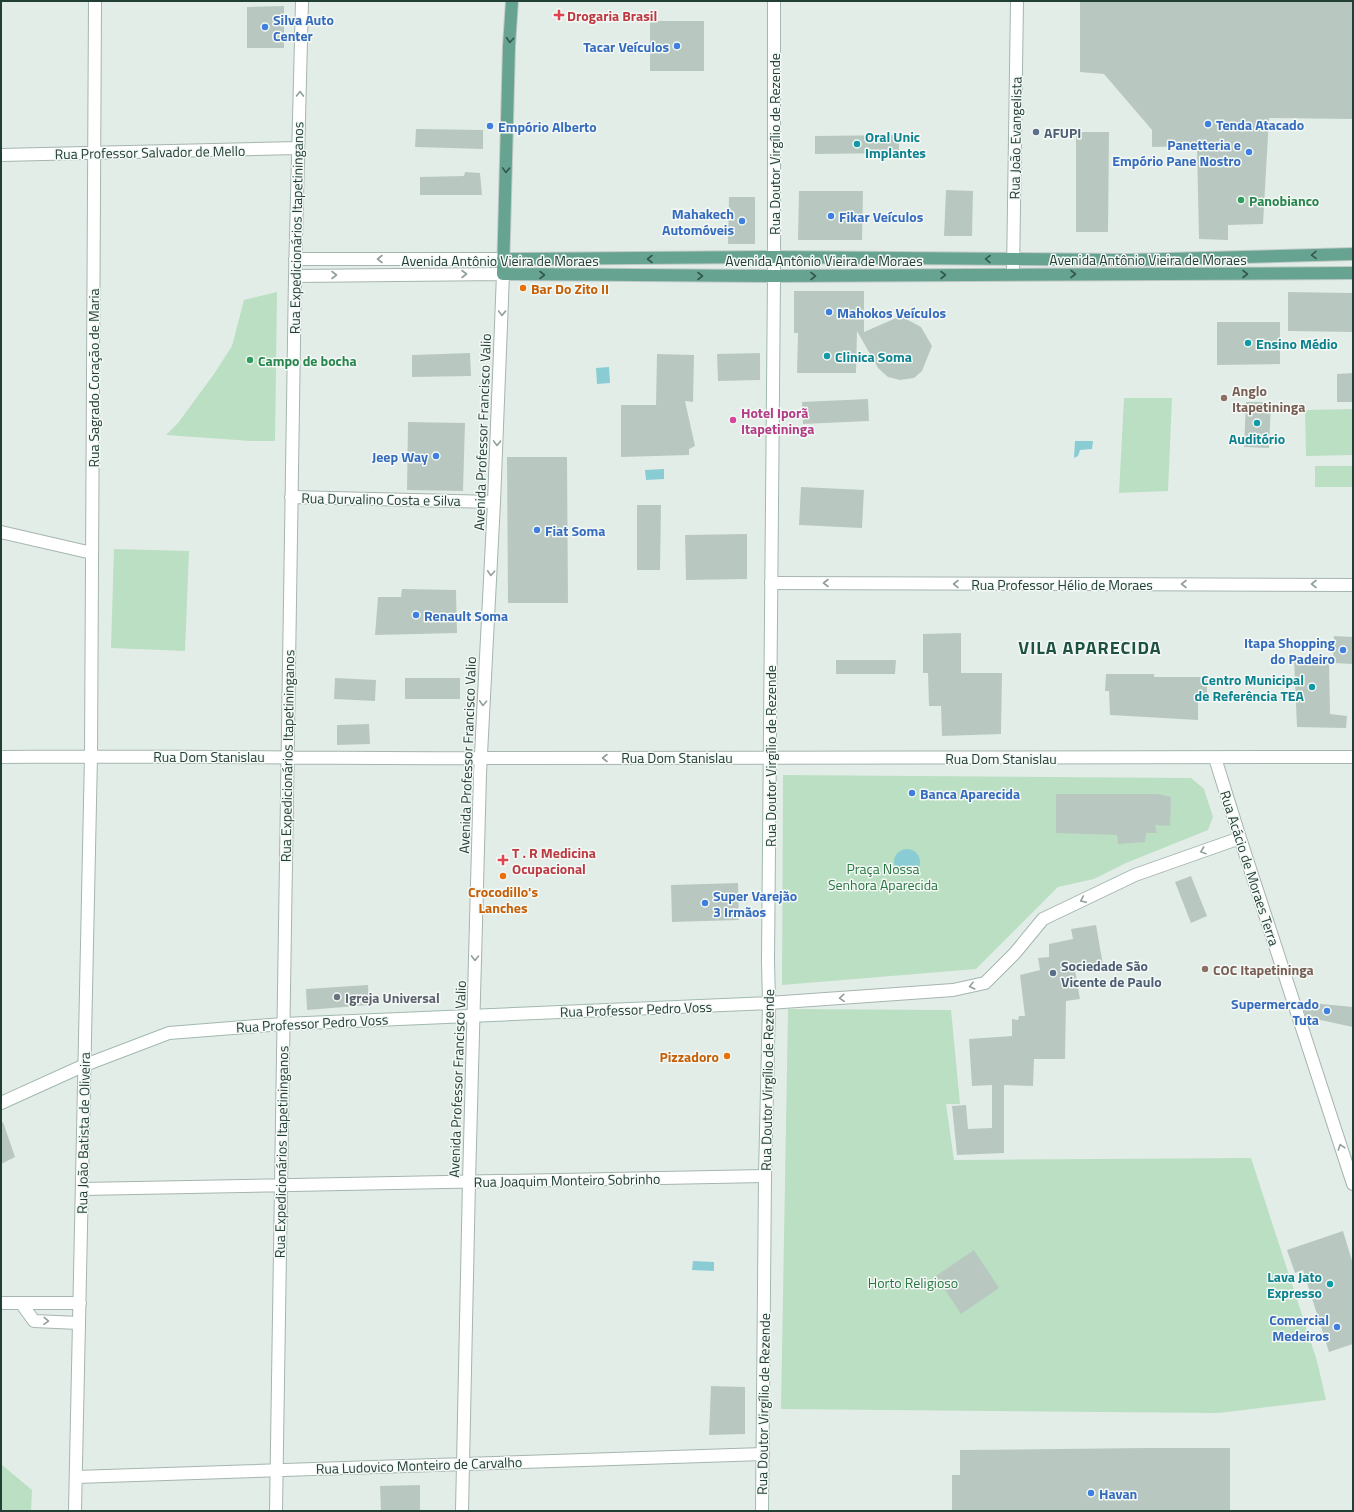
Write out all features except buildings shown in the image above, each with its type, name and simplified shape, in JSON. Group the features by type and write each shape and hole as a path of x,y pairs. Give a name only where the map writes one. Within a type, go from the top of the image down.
{"main road":[{"name":"Avenida Professor Francisco Valio","path":"503,274 509,46 512,1"},
{"name":"Avenida Antônio Vieira de Moraes","path":"504,260 773,257 1128,260 1353,254"},
{"path":"1215,257 1215,274"},
{"path":"672,258 672,276"},
{"name":"Avenida Antônio Vieira de Moraes","path":"503,274 774,276 1353,273"}],"street":[{"name":"Rua Sagrado Coração de Maria","path":"91,756 95,1"},
{"name":"Rua Expedicionários Itapetininganos","path":"276,1511 295,259 302,1"},
{"name":"Rua Doutor Virgílio de Rezende","path":"762,1511 765,1176 769,1003 768,961 774,276 774,1"},
{"name":"Rua João Evangelista","path":"1013,274 1017,1"},
{"name":"Rua Professor Salvador de Mello","path":"1,155 298,148"},
{"name":"Avenida Antônio Vieira de Moraes","path":"295,259 504,260"},
{"path":"1036,260 1036,274"},
{"name":"Avenida Antônio Vieira de Moraes","path":"295,276 503,274"},
{"name":"Avenida Professor Francisco Valio","path":"462,1511 480,758 494,502 503,274"},
{"name":"Rua Durvalino Costa e Silva","path":"291,497 494,502"},
{"path":"1,532 92,553"},
{"name":"Rua Professor Hélio de Moraes","path":"771,583 1353,585"},
{"name":"Rua Dom Stanislau","path":"1,756 480,758 1353,757"},
{"name":"Rua João Batista de Oliveira","path":"75,1511 91,756"},
{"name":"Rua Acácio de Moraes Terra","path":"1215,758 1353,1184"},
{"name":"Rua Professor Pedro Voss","path":"1,1103 85,1064 169,1033 283,1024 769,1003 953,990 985,983 1015,953 1042,919 1135,875 1240,838"},
{"name":"Rua Joaquim Monteiro Sobrinho","path":"82,1189 765,1176"},
{"path":"1,1303 80,1303"},
{"path":"21,1303 34,1321 79,1323"},
{"name":"Rua Ludovico Monteiro de Carvalho","path":"76,1477 763,1454"}],"green space":[{"name":"Campo de bocha","path":"277,292 275,441 251,441 166,435 178,423 214,374 232,346 244,300"},
{"path":"1124,398 1172,398 1168,491 1119,493"},
{"path":"1353,409 1353,455 1306,456 1305,410"},
{"path":"1315,466 1353,466 1353,487 1315,487"},
{"path":"114,549 189,551 185,651 111,648"},
{"name":"Praça Nossa Senhora Aparecida","path":"783,775 1191,778 1204,789 1213,817 1208,830 1126,863 1094,879 1058,887 976,969 782,985"},
{"name":"Horto Religioso","path":"788,1009 951,1010 960,1104 946,1104 954,1160 1251,1158 1317,1361 1326,1400 1219,1413 781,1409"},
{"path":"2,1465 32,1490 31,1511 1,1511"}],"water":[{"path":"609,367 610,383 597,384 596,368"},
{"path":"1075,441 1093,441 1092,449 1080,450 1078,456 1074,458"},
{"path":"664,469 664,479 646,480 645,470"},
{"path":"907,849 917,852 920,862 917,872 907,875 897,872 894,862 897,852"},
{"path":"693,1261 714,1262 714,1271 692,1270"}],"place":[{"name":"Drogaria Brasil","path":"559,15"},
{"name":"Silva Auto Center","path":"265,27"},
{"name":"Tacar Veículos","path":"677,46"},
{"name":"Tenda Atacado","path":"1208,124"},
{"name":"Empório Alberto","path":"490,126"},
{"name":"AFUPI","path":"1036,132"},
{"name":"Oral Unic Implantes","path":"857,144"},
{"name":"Panetteria e Empório Pane Nostro","path":"1249,152"},
{"name":"Panobianco","path":"1241,200"},
{"name":"Fikar Veículos","path":"831,216"},
{"name":"Mahakech Automóveis","path":"742,221"},
{"name":"Bar Do Zito II","path":"523,288"},
{"name":"Mahokos Veículos","path":"829,312"},
{"name":"Ensino Médio","path":"1248,343"},
{"name":"Clinica Soma","path":"827,356"},
{"name":"Campo de bocha","path":"250,360"},
{"name":"Anglo Itapetininga","path":"1224,398"},
{"name":"Hotel Iporã Itapetininga","path":"733,420"},
{"name":"Auditório","path":"1257,423"},
{"name":"Jeep Way","path":"436,456"},
{"name":"Fiat Soma","path":"537,530"},
{"name":"Renault Soma","path":"416,615"},
{"name":"Itapa Shopping do Padeiro","path":"1343,650"},
{"name":"Centro Municipal de Referência TEA","path":"1312,687"},
{"name":"Banca Aparecida","path":"912,793"},
{"name":"T . R Medicina Ocupacional","path":"503,860"},
{"name":"Crocodillo's Lanches","path":"503,876"},
{"name":"Super Varejão 3 Irmãos","path":"705,903"},
{"name":"COC Itapetininga","path":"1205,969"},
{"name":"Sociedade São Vicente de Paulo","path":"1053,973"},
{"name":"Igreja Universal","path":"337,997"},
{"name":"Supermercado Tuta","path":"1327,1011"},
{"name":"Pizzadoro","path":"727,1056"},
{"name":"Lava Jato Expresso","path":"1330,1284"},
{"name":"Comercial Medeiros","path":"1337,1327"},
{"name":"Havan","path":"1091,1493"}],"district":[{"name":"VILA APARECIDA","path":"1090,647"}]}
